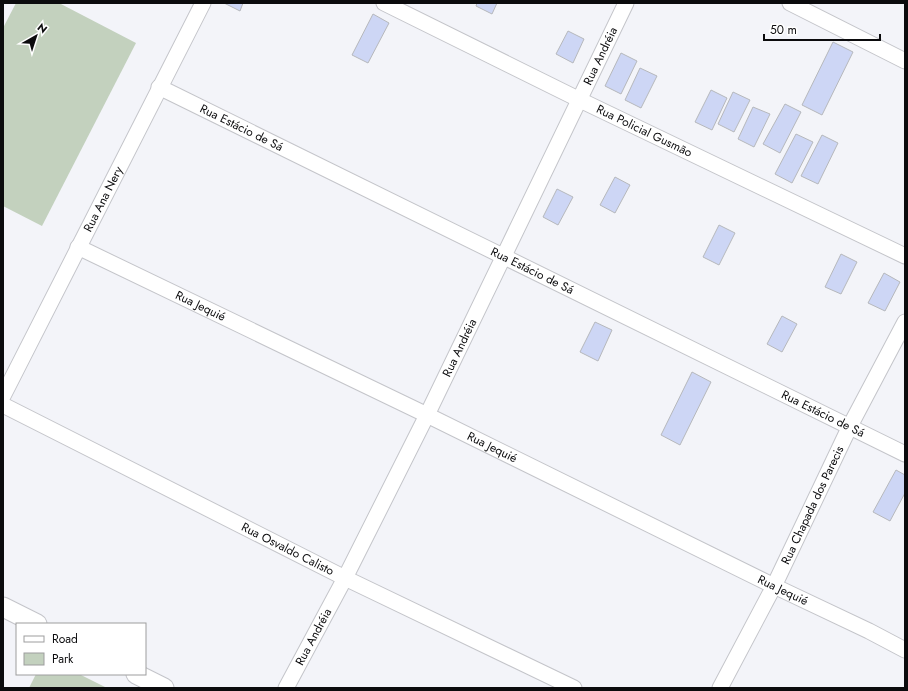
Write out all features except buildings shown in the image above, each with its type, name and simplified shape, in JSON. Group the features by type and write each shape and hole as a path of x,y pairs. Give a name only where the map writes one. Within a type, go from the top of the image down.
{"street":[{"name":"Rua Ana Nery","path":"3,396 202,3"},
{"name":"Rua Policial Gusmão","path":"384,3 580,100 905,256"},
{"name":"Rua Andréia","path":"286,688 345,578 427,415 626,3"},
{"path":"790,3 905,61"},
{"name":"Rua Estácio de Sá","path":"159,87 905,454"},
{"name":"Rua Jequié","path":"78,247 427,415 905,650"},
{"name":"Rua Chapada dos Parecis","path":"720,688 774,586 850,426 905,322"},
{"name":"Rua Osvaldo Calisto","path":"3,405 345,578 574,688"},
{"path":"3,607 35,623"},
{"path":"138,675 164,688"}],"green space":[{"path":"16,3 59,3 136,43 42,226 3,206 3,28"},
{"path":"36,675 81,675 107,688 29,688"}]}
